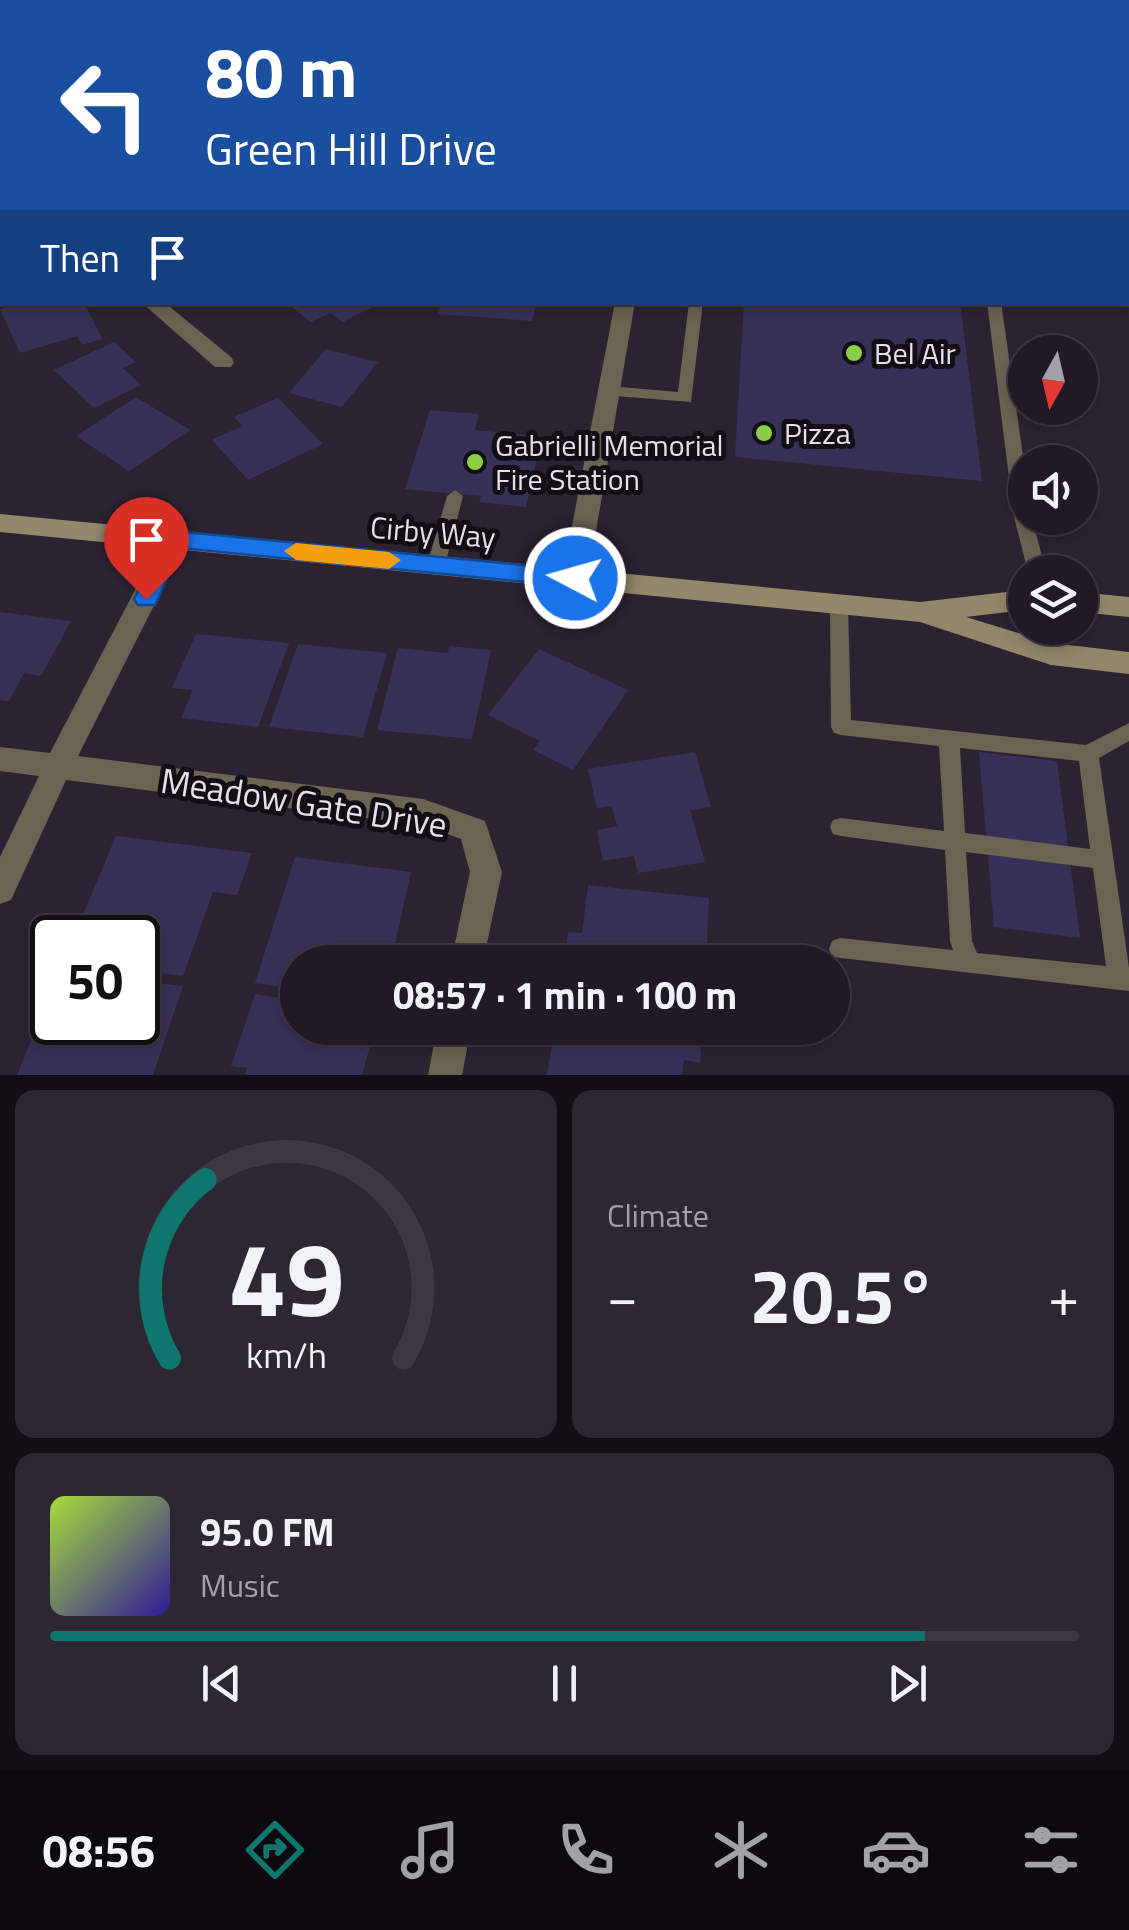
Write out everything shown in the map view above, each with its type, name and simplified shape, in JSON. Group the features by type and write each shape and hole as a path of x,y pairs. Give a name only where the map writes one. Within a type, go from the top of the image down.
{"main road":[{"name":"Cirby Way","path":"0,523 920,612 1051,654 1129,662"},
{"name":"Cirby Way","path":"920,612 1008,602"},
{"path":"1098,604 1129,607"}],"street":[{"path":"155,305 223,362"},
{"path":"575,578 624,305"},
{"path":"0,890 58,766 174,540"},
{"path":"0,759 58,766"},
{"name":"Meadow Gate Drive","path":"58,766 423,812 474,830 486,872 471,945"},
{"path":"445,1075 451,1045"}],"lane":[{"path":"609,392 685,398 696,305"},
{"path":"994,305 1023,517 1033,555"},
{"path":"436,565 456,496"},
{"path":"839,604 841,727 1088,754 1129,731"},
{"path":"949,739 961,941 969,963"},
{"path":"850,950 1124,979 1088,754"},
{"path":"841,827 1102,860"}],"building":[{"path":"14,305 85,305 102,339 82,345 77,336 20,353 0,309"},
{"path":"289,305 376,305 343,322 330,313 311,322"},
{"path":"441,305 536,305 532,321 438,314"},
{"name":"Bel Air","path":"744,305 960,305 982,481 735,457"},
{"path":"114,342 136,362 123,368 141,385 94,408 54,370"},
{"path":"326,349 378,362 342,407 289,393"},
{"path":"136,397 190,430 129,471 76,436"},
{"path":"278,398 323,444 248,480 212,440 242,426 234,417"},
{"name":"Gabrielli Memorial Fire Station","path":"430,410 479,414 475,430 542,436 526,507 479,502 481,496 405,489"},
{"path":"0,612 71,621 41,676 24,673 9,701 0,700"},
{"path":"196,634 289,643 258,727 181,718 193,690 172,688"},
{"path":"298,644 387,653 363,737 269,727"},
{"path":"449,646 491,650 472,739 377,730 398,648 448,653"},
{"path":"539,649 628,690 573,770 533,750 540,741 488,715"},
{"path":"695,752 711,807 690,810 705,862 638,873 634,856 603,861 597,830 617,826 612,806 597,808 588,769"},
{"path":"979,752 1057,761 1080,938 994,927"},
{"path":"116,836 252,853 237,895 213,892 183,976 160,973 160,915 83,915"},
{"path":"295,857 411,872 395,945 280,945 280,986 255,983"},
{"path":"588,885 709,898 707,945 566,945 568,932 582,933"},
{"path":"160,983 183,986 153,1075 17,1075 30,1043 160,1045"},
{"path":"255,994 280,998 280,1045 370,1045 362,1075 245,1075 247,1068 231,1066"},
{"path":"552,1045 702,1045 700,1063 684,1060 682,1075 547,1075"}],"slow traffic":[{"path":"296,551 389,560"}],"place":[{"name":"Bel Air","path":"854,353"},
{"name":"Pizza","path":"764,433"},
{"name":"Gabrielli Memorial Fire Station","path":"475,462"}],"route":[{"path":"146,599 174,540 575,578"}]}
